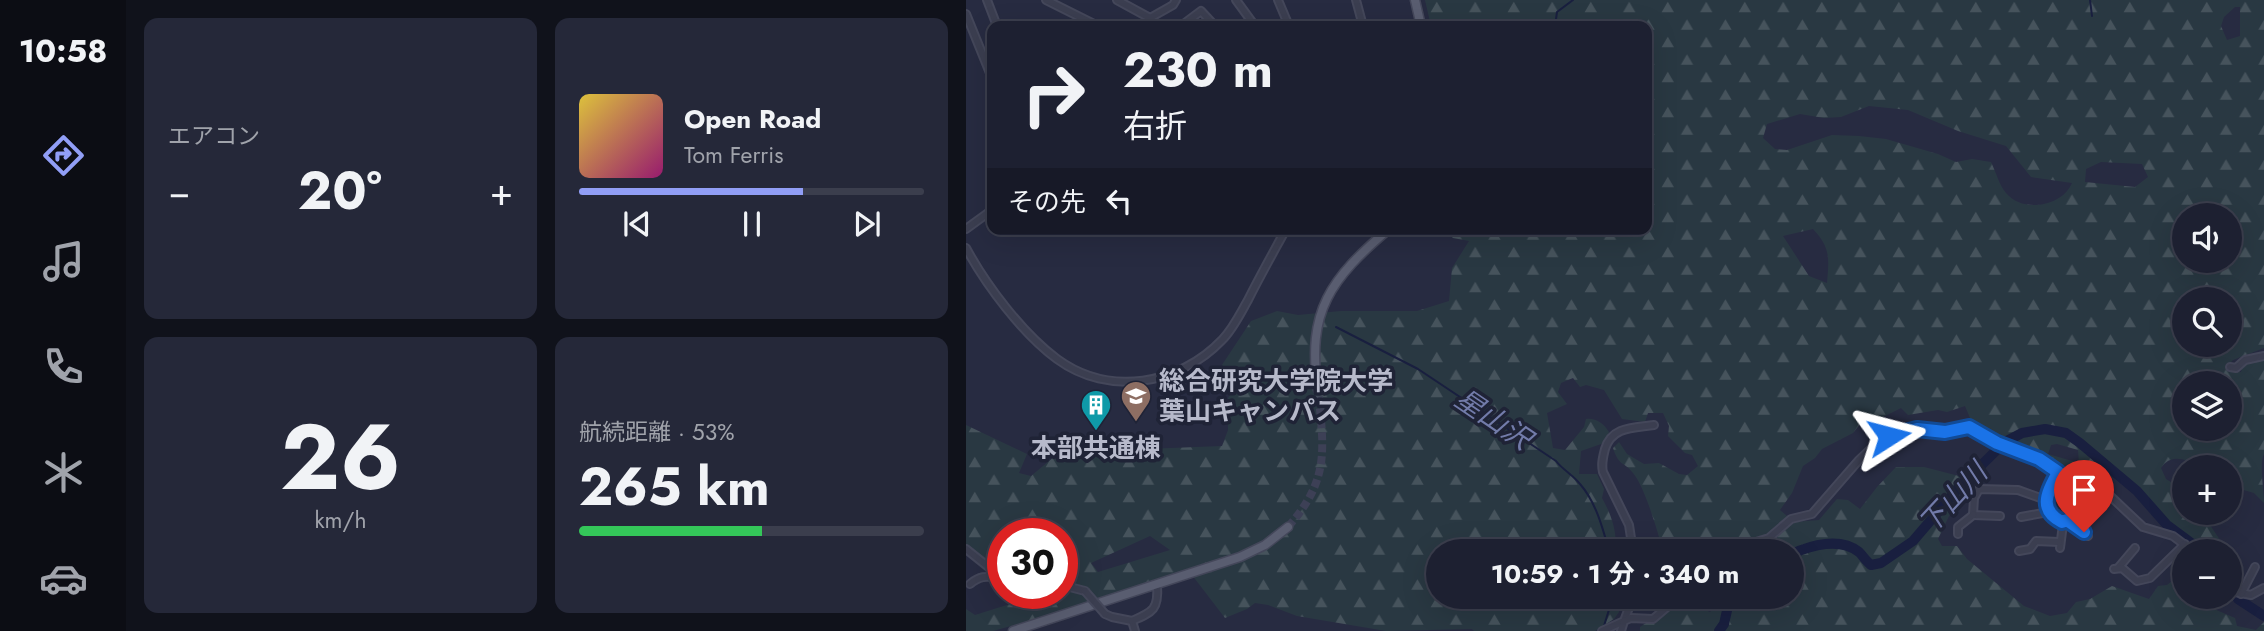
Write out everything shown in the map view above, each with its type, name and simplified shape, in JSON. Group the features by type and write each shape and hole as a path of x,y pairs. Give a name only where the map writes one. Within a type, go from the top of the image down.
{"main road":[{"path":"1415,0 1420,21"},
{"path":"1318,390 1314,363 1315,342 1327,298 1343,272 1383,235"},
{"path":"1013,631 1240,558 1265,545 1288,527"}],"street":[{"path":"987,0 997,21"},
{"path":"1046,0 1088,21"},
{"path":"1117,0 1150,18 1173,5 1176,0"},
{"path":"1236,0 1251,21"},
{"path":"1278,0 1287,21"},
{"path":"1356,0 1362,21"},
{"path":"1188,21 1201,11 1210,21"},
{"path":"966,14 987,66"},
{"path":"966,229 987,214"},
{"path":"966,248 1001,301 1058,360 1087,374 1137,382 1171,376 1188,368 1224,338 1283,235"},
{"path":"2230,367 2239,367 2245,360 2264,356"},
{"path":"1631,539 1629,525 1603,472 1602,464 1611,436 1618,431 1654,425"},
{"path":"1766,539 1791,519 1812,514 1880,440 1917,429 1945,432 1969,427 1997,443 2039,459 2058,472 2086,479 2106,492 2143,527 2178,539"},
{"path":"2058,472 2046,500 2048,512 2062,522"},
{"path":"1973,515 1974,498 1979,489 2018,490 2046,500"},
{"path":"2018,551 2030,549 2036,541 2059,545 2062,522 2067,510"},
{"path":"2021,517 2048,512"},
{"path":"1958,534 1958,527 1971,515 2000,516"},
{"path":"2062,522 2067,520 2088,536"},
{"path":"2135,548 2117,568 2137,581 2147,580 2172,556"},
{"path":"966,549 987,566"},
{"path":"2242,588 2255,567"},
{"path":"970,584 978,577 987,575"},
{"path":"1078,589 1085,591 1105,614 1132,621 1148,615 1155,608 1158,601 1157,585"},
{"path":"2242,593 2255,595 2264,588"},
{"path":"1621,631 1628,609"},
{"path":"1602,631 1631,618 1653,619 1665,609"},
{"path":"1132,621 1135,631"}],"green space":[{"path":"1425,0 2264,0 2264,348 2242,357 2242,287 2172,287 2172,357 2241,357 2225,368 2230,371 2172,371 2172,441 2242,441 2243,364 2264,357 2264,503 2254,493 2242,489 2242,455 2172,455 2172,460 2161,468 2166,479 2172,483 2172,524 2139,489 2111,466 2097,479 2063,471 2017,444 1973,425 1965,406 1947,412 1938,410 1908,415 1901,408 1879,419 1861,423 1853,433 1822,449 1803,466 1792,493 1780,510 1794,522 1819,520 1837,499 1848,500 1860,509 1896,467 1924,467 1959,476 1971,466 1978,478 1968,496 1949,516 1938,539 1942,546 1957,546 1967,559 2024,606 2050,616 2067,613 2076,602 2090,599 2112,586 2149,599 2158,586 2167,585 2172,581 2172,609 2214,609 2235,618 2237,626 2256,630 2264,622 2264,631 1640,631 1640,627 1670,609 1703,609 1710,612 1714,609 1804,609 1804,539 1659,539 1638,480 1617,458 1613,448 1619,442 1627,454 1644,464 1659,463 1679,474 1687,475 1698,466 1692,455 1685,453 1668,436 1669,426 1663,413 1648,413 1645,422 1622,419 1604,390 1586,385 1580,387 1573,378 1561,383 1558,392 1567,404 1547,413 1553,448 1565,450 1584,427 1586,419 1599,422 1609,432 1604,443 1581,451 1579,474 1597,474 1604,489 1602,498 1616,539 1426,539 1426,609 1619,609 1614,619 1595,631 1386,631 1297,616 1255,603 1225,618 1192,575 1078,607 1078,518 987,518 987,563 966,550 966,425 1027,454 1019,473 1031,476 1055,456 1094,451 1222,446 1228,430 1228,398 1240,382 1222,365 1251,321 1277,311 1298,315 1341,311 1417,311 1449,301 1452,268 1469,241 1450,235 1652,235 1652,21 1430,21","holes":["2235,7 2240,7 2240,36 2227,40 2221,26 2224,17","1869,106 1908,110 1958,131 2006,146 2031,177 2072,183 2060,198 2031,205 2013,199 2006,193 1991,162 1972,159 1956,162 1886,139 1859,136 1832,135 1787,150 1775,149 1763,138 1767,124 1800,114 1824,118 1841,117","2101,162 2142,164 2148,177 2135,187 2085,182 2086,169","1813,229 1826,248 1827,283 1809,276 1783,236","2051,445 2078,450 2079,463 2048,454","1150,536 1170,550 1098,572 1091,563"]},
{"path":"1220,366 1238,385 1225,396 1207,377"},
{"path":"2173,525 2210,525 2219,539 2191,539"},
{"path":"966,609 975,615 994,609 1071,609 993,631 966,631"}],"waterway":[{"path":"1556,21 1557,12 1573,0"},
{"path":"2090,0 2092,16"},
{"name":"星山沢","path":"1336,327 1418,369 1556,461 1586,491 1605,539"},
{"name":"下山川","path":"1804,550 1817,545 1843,545 1859,552 1871,565 1881,563 1913,541 1961,485 2005,442 2022,433 2045,429 2066,433 2080,443 2137,491 2167,525 2186,539"},
{"name":"下山川","path":"2242,602 2264,616"},
{"name":"星山沢","path":"1603,629 1609,609"},
{"name":"下山川","path":"1719,631 1724,624 1727,609"}],"tunnel":[{"path":"1288,527 1302,510 1318,478 1322,447 1318,390"}],"place":[{"name":"総合研究大学院大学 葉山キャンパス","path":"1136,423"},
{"name":"本部共通棟","path":"1096,432"}],"route":[{"path":"1889,436 1917,429 1945,432 1969,427 1997,443 2039,459 2058,472 2046,500 2048,512 2053,518 2062,522 2067,520 2084,532"}]}
